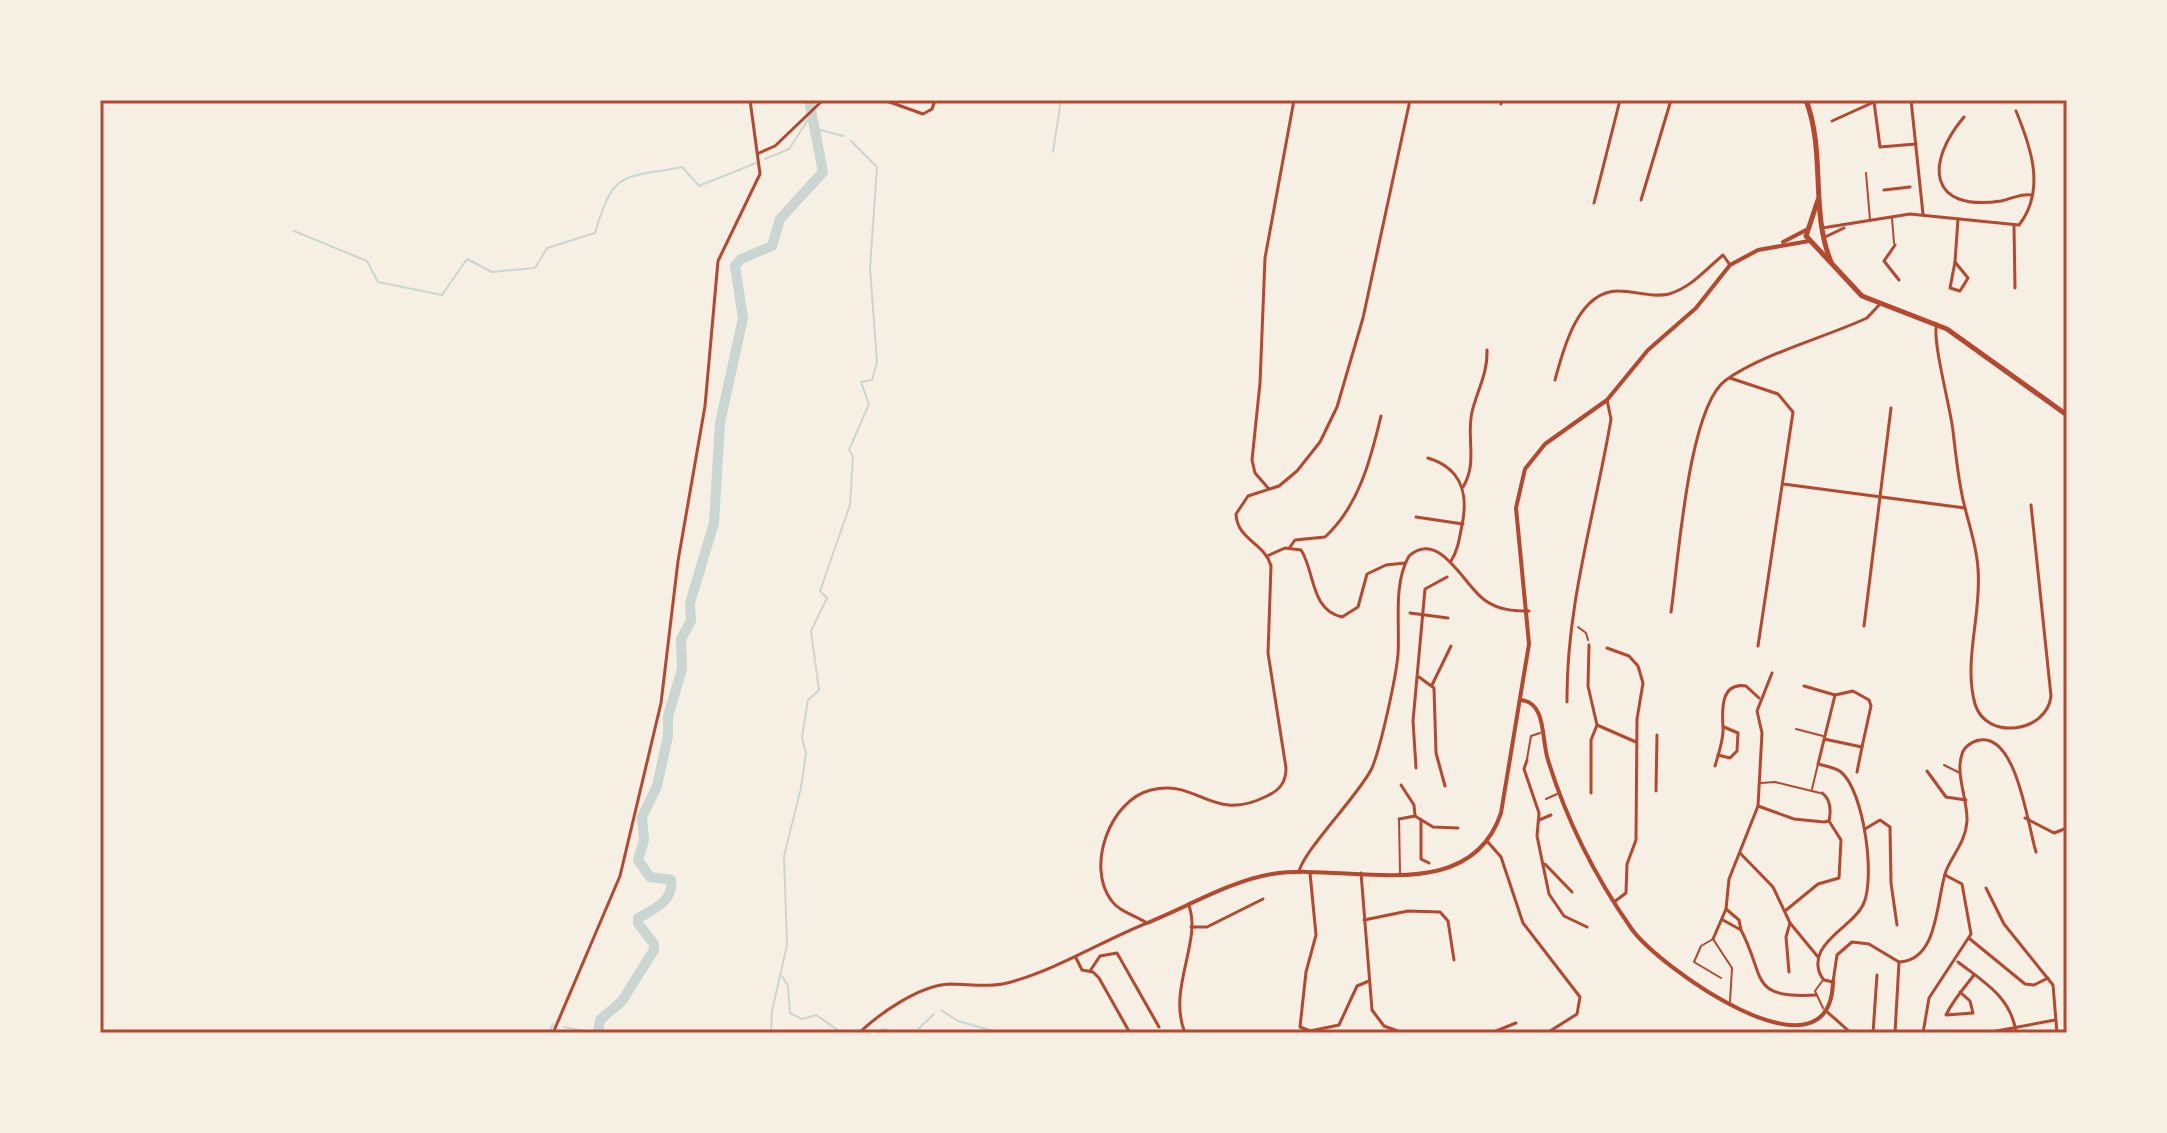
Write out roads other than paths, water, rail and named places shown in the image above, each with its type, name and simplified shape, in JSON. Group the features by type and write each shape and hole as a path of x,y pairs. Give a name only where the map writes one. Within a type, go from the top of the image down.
{"main road":[{"path":"1806,100 1817,145 1821,227 1833,267"},
{"path":"1818,200 1808,228 1810,242 1852,288 1879,305 1937,324 2067,415"},
{"path":"1808,228 1821,227"},
{"path":"1810,242 1824,238"}],"street":[{"path":"553,1033 615,891 664,683 678,561 705,406 718,261 728,234 756,186 759,153 750,100"},
{"path":"759,153 775,146 823,100"},
{"path":"884,100 923,114 932,109 935,100"},
{"path":"1269,489 1255,473 1252,460 1260,371 1262,288 1294,100"},
{"path":"1147,923 1114,904 1102,879 1109,831 1125,802 1147,791 1170,788 1234,808 1272,794 1284,781 1286,768 1268,645 1272,575 1267,556 1241,533 1236,518 1239,505 1248,496 1288,480 1314,449 1341,397 1368,295 1410,100"},
{"path":"1594,203 1620,100"},
{"path":"1641,200 1656,141 1671,100"},
{"path":"1832,121 1881,100"},
{"path":"1911,100 1923,214"},
{"path":"1874,102 1880,147 1916,144"},
{"path":"2015,288 2017,225 2032,195 2033,155 2016,111"},
{"path":"1964,117 1942,148 1938,170 1941,185 1953,197 1976,201 2032,195"},
{"path":"1884,190 1910,187"},
{"path":"1821,227 1923,214 2017,225"},
{"path":"1955,262 1968,278 1960,291 1950,288 1958,219"},
{"path":"1824,238 1847,226"},
{"path":"859,1033 882,1013 930,987 1003,984 1076,958 1103,941 1257,878 1299,873 1400,874 1452,867 1471,856 1487,841 1501,813 1521,700 1529,644 1529,611 1517,515 1520,482 1529,463 1545,444 1607,400 1648,350 1696,308 1730,265 1751,253 1780,244 1808,228"},
{"path":"1780,244 1810,242"},
{"path":"1895,245 1884,261 1899,280"},
{"path":"1555,380 1573,327 1603,295 1616,290 1652,295 1670,293 1700,277 1723,255 1730,265"},
{"path":"1671,612 1689,474 1709,406 1720,385 1872,316 1879,305"},
{"path":"1937,324 1934,338 1946,384 1965,508 1979,571 1973,658 1975,705 1989,723 2010,728 2023,727 2042,717 2049,707 2051,696 2031,505"},
{"path":"1463,487 1472,456 1471,415 1485,373 1487,350"},
{"path":"1730,378 1768,389 1790,405 1792,421 1758,646"},
{"path":"1567,702 1567,655 1576,588 1611,419 1607,400"},
{"path":"1864,626 1891,408"},
{"path":"1267,556 1290,547 1295,540 1325,537 1343,517 1369,462 1381,416"},
{"path":"1428,458 1450,470 1463,487 1466,503 1463,524 1451,561"},
{"path":"1783,484 1965,508"},
{"path":"1416,517 1463,524"},
{"path":"1290,547 1304,553 1313,586 1325,607 1342,617 1358,607 1363,580 1370,572 1389,564 1405,563"},
{"path":"1299,873 1302,859 1322,839 1373,765 1397,663 1405,563 1413,553 1423,549 1451,561 1486,601 1502,608 1529,611"},
{"path":"1416,768 1413,721 1427,585 1447,577"},
{"path":"1410,613 1448,618"},
{"path":"1589,645 1588,686 1597,725 1591,740 1591,793"},
{"path":"1445,786 1437,760 1432,685 1451,646"},
{"path":"1607,648 1623,652 1638,666 1643,683 1636,742 1636,844 1627,864 1626,893 1614,902"},
{"path":"1759,698 1769,688 1772,673"},
{"path":"1419,677 1432,685"},
{"path":"1713,939 1726,909 1727,885 1758,806 1761,783 1759,698 1746,686 1733,687 1721,711 1724,727 1715,766"},
{"path":"1804,686 1835,695 1853,691 1869,700 1871,706 1857,772"},
{"path":"1833,982 1824,980 1818,971 1819,958 1865,902 1865,829 1846,779 1837,770 1818,764 1835,695"},
{"path":"1521,700 1537,707 1558,794 1583,854 1636,936 1658,957 1730,1002 1788,1027 1809,1023 1825,1010 1832,997 1837,955 1852,942 1869,944 1899,962 1914,959 1925,946 1945,875 1965,834 1966,800 1961,755 1966,747 1985,739 1996,744 2014,767 2036,852"},
{"path":"1597,725 1636,742"},
{"path":"1718,755 1730,758 1737,751 1738,733 1724,727"},
{"path":"1656,791 1657,735"},
{"path":"1824,738 1862,747"},
{"path":"2066,747 2067,753"},
{"path":"1527,760 1524,769 1539,820 1537,836 1549,894 1558,910 1570,921 1587,927"},
{"path":"1927,771 1946,797 1966,800"},
{"path":"1401,785 1414,805 1415,816"},
{"path":"1785,911 1815,885 1835,881 1840,876 1840,837 1829,821 1828,800 1822,793"},
{"path":"1758,806 1794,819 1829,821"},
{"path":"1539,820 1551,815"},
{"path":"1399,819 1415,816 1433,827 1458,828"},
{"path":"2025,818 2054,833 2067,828"},
{"path":"1421,820 1421,859 1429,863"},
{"path":"1865,829 1880,820 1890,827 1891,883 1897,925"},
{"path":"1487,841 1501,857 1523,923 1580,997 1577,1014 1547,1033"},
{"path":"1740,853 1773,887 1790,923 1819,958"},
{"path":"1545,864 1572,892"},
{"path":"1310,873 1316,930 1306,972 1300,1027 1310,1031 1339,1025 1357,986 1369,981"},
{"path":"1361,873 1369,981 1375,1017 1388,1028 1403,1033"},
{"path":"1923,1033 1929,998 1970,939 1962,884 1945,875"},
{"path":"1986,888 2004,924 2049,978 2056,992 2057,1033"},
{"path":"1191,927 1207,927 1263,899"},
{"path":"1185,1033 1179,1012 1191,927 1189,906"},
{"path":"1726,909 1739,920 1763,986 1780,994 1816,995"},
{"path":"1364,920 1408,911 1440,912 1448,918 1454,960"},
{"path":"1722,920 1741,930"},
{"path":"1789,972 1786,937 1790,923"},
{"path":"1970,939 2025,984 2034,985 2049,978"},
{"path":"1090,971 1104,953 1119,955 1159,1027"},
{"path":"1076,958 1082,970 1090,971 1101,981 1130,1033"},
{"path":"1957,961 2009,1006 2016,1031"},
{"path":"1895,1033 1899,962"},
{"path":"1873,1033 1877,975"},
{"path":"1960,992 1970,1001 1973,1013 1946,1015 1960,992 1974,975"},
{"path":"1825,1010 1851,1033"},
{"path":"1986,1033 2016,1031 2055,1020"},
{"path":"1491,1033 1516,1023"}],"lane":[{"path":"1866,173 1870,221"},
{"path":"1892,217 1895,245"},
{"path":"1796,729 1824,738"},
{"path":"1527,760 1531,736 1541,733"},
{"path":"1812,791 1818,764"},
{"path":"1944,765 1961,774"},
{"path":"1761,783 1775,782 1822,793"},
{"path":"1546,799 1558,794"},
{"path":"1399,819 1400,874"},
{"path":"1721,978 1694,962 1701,946 1713,939 1731,965 1730,1002"},
{"path":"1824,980 1815,987 1825,1010"}],"waterway":[{"path":"598,1033 600,1020 622,1001 654,950 654,944 638,923 638,918 662,904 671,887 671,880 650,877 638,860 644,840 642,817 657,786 668,736 668,716 682,669 681,639 691,621 690,603 714,523 720,423 743,318 735,266 741,259 772,246 780,219 823,172 809,100"},
{"path":"1053,152 1061,100"},
{"path":"765,159 789,149 813,112"},
{"path":"817,129 843,136"},
{"path":"771,1033 772,1011 787,945 784,856 801,788 806,753 802,738 808,700 819,690 811,631 827,598 820,591 850,505 853,456 849,450 869,404 861,382 872,380 877,362 870,268 877,167 851,141"},
{"path":"294,231 367,261 378,282 442,295 467,259 492,272 535,268 547,248 595,233 608,197 623,180 682,167 699,186 756,163"},
{"path":"782,976 788,986 790,1013 802,1019 816,1015 842,1033"},
{"path":"941,1010 958,1021 1000,1033"},
{"path":"914,1033 934,1014"},
{"path":"549,1033 553,1024"},
{"path":"564,1027 596,1033"},
{"path":"876,1033 884,1029 897,1033"}]}
